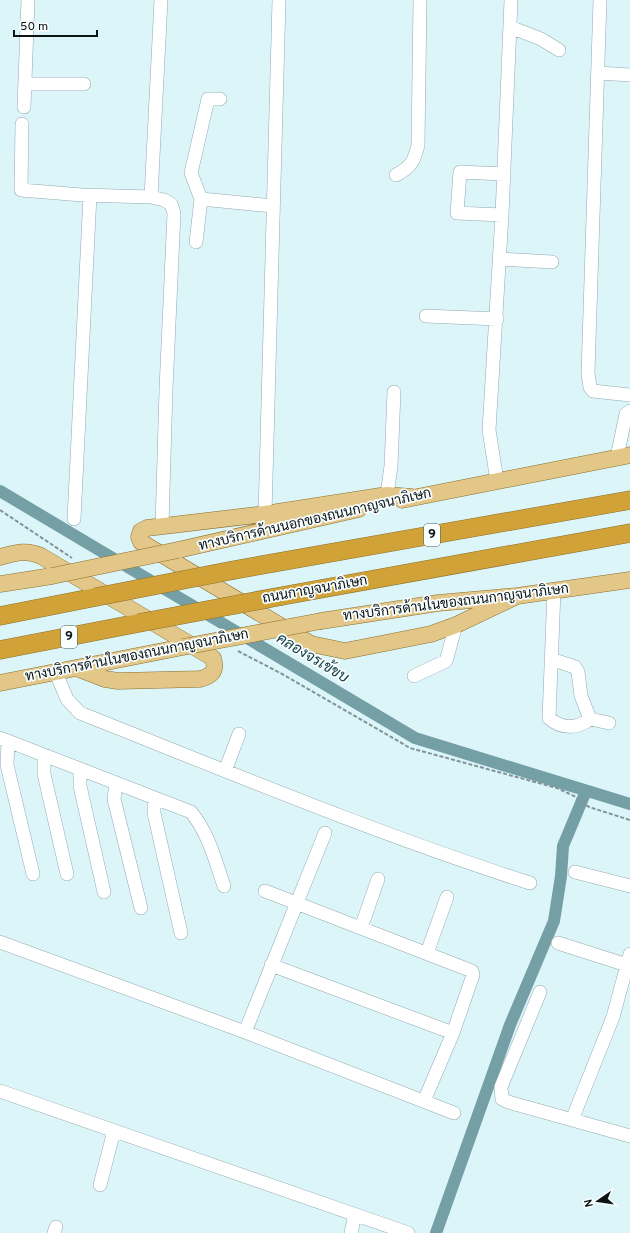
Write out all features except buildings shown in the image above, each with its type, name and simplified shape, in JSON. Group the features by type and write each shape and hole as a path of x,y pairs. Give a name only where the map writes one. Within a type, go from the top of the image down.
{"highway":[{"name":"9","path":"0,616 234,570 630,500"},
{"name":"ถนนกาญจนาภิเษก","path":"0,650 282,596 630,533"}],"main road":[{"name":"ทางบริการด้านนอกของถนนกาญจนาภิเษก","path":"0,584 52,576 178,550 412,497 624,456"},
{"path":"412,497 387,495 265,514 162,526 141,531 139,537 141,542 312,644 345,651 431,634 456,625 517,596"},
{"path":"0,557 24,551 32,552 41,556 213,658 215,664 215,670 212,675 200,679 118,681 105,679 79,669"},
{"name":"ทางบริการด้านในของถนนกาญจนาภิเษก","path":"0,683 79,669 183,647 321,621 430,604 554,592 630,580"}],"street":[{"path":"24,107 28,0"},
{"path":"151,197 161,0"},
{"path":"265,514 279,0"},
{"path":"396,175 406,170 414,161 418,145 420,0"},
{"path":"497,481 489,430 497,319 511,0"},
{"path":"600,0 599,73 588,372 590,387 593,391 630,395"},
{"path":"510,27 541,39 558,50"},
{"path":"599,73 630,75"},
{"path":"25,84 84,84"},
{"path":"196,242 201,199 190,173 208,99 220,99"},
{"path":"22,124 21,190 90,195 151,197 164,200 171,204 174,213 166,389 162,526"},
{"path":"502,215 457,213 460,172 504,174"},
{"path":"74,518 90,195"},
{"path":"201,199 273,206"},
{"path":"500,259 552,262"},
{"path":"426,316 497,319"},
{"path":"387,495 391,466 394,392"},
{"path":"624,456 626,414 630,411"},
{"path":"554,592 549,718 555,724 571,727 583,724 590,718"},
{"path":"414,676 446,661 456,625"},
{"path":"551,659 575,667 578,672 580,696 590,718"},
{"path":"56,673 67,699 80,713 451,858 530,883"},
{"path":"590,718 609,723"},
{"path":"225,770 239,734"},
{"path":"33,874 7,765 4,740 191,812 201,824 209,839 224,886"},
{"path":"44,755 44,774 67,874"},
{"path":"80,769 80,786 104,892"},
{"path":"116,783 114,798 141,908"},
{"path":"154,798 154,813 181,933"},
{"path":"245,1032 325,832"},
{"path":"575,872 630,886"},
{"path":"361,928 378,879"},
{"path":"264,891 472,971 473,975 453,1033 424,1100"},
{"path":"427,953 447,897"},
{"path":"0,942 245,1032 424,1100 454,1113"},
{"path":"558,943 629,960 612,1016 572,1120"},
{"path":"271,965 453,1033"},
{"path":"540,992 501,1087 502,1099 508,1102 630,1136"},
{"path":"0,1091 408,1233"},
{"path":"100,1185 114,1131"},
{"path":"350,1233 355,1215"}],"path":[{"path":"0,510 79,561"},
{"path":"238,650 410,748 556,788 574,796 589,808 630,820"}],"waterway":[{"name":"คลองจรเข้ขบ","path":"0,491 415,738 630,804"},
{"path":"436,1233 510,1025 554,921 561,876 563,846 586,791"}]}
